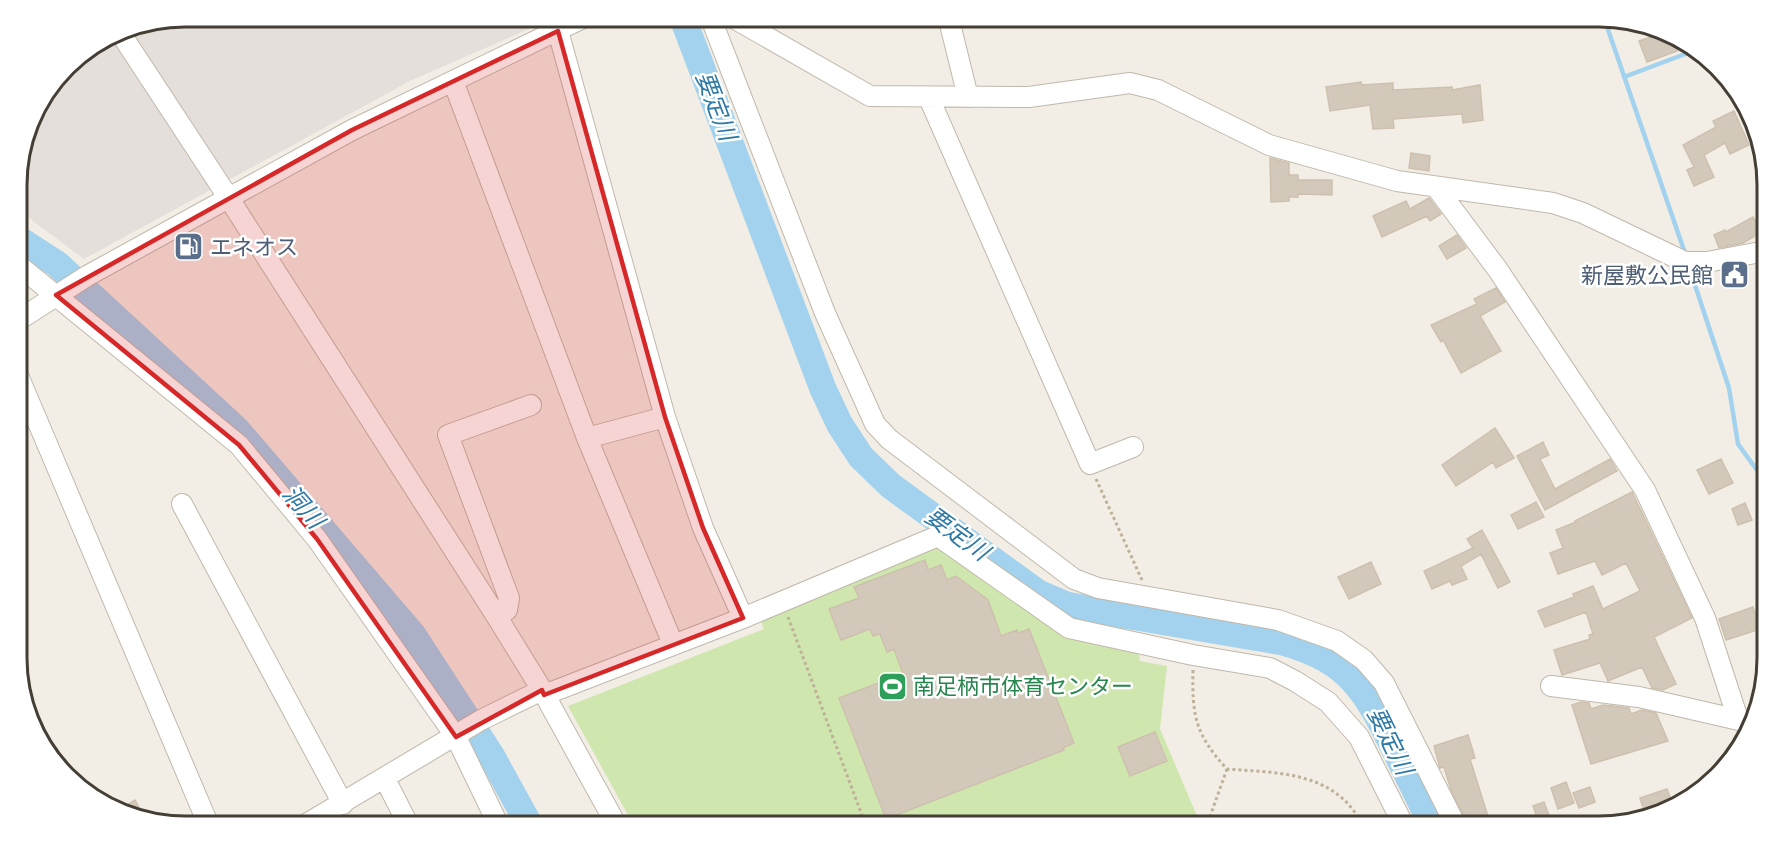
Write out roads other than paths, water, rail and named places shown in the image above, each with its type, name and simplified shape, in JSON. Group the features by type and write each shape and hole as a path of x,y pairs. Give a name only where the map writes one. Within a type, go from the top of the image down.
{"street":[{"path":"27,314 87,276 352,129 566,27"},
{"path":"714,27 825,313 875,424 889,440 1074,579 1098,588 1278,620 1337,641 1364,660 1383,683 1451,816"},
{"path":"752,27 870,96 1029,97 1131,82 1158,90 1269,145 1398,181 1553,203 1583,213 1685,262 1707,262 1757,253"},
{"path":"951,27 968,97"},
{"path":"558,31 665,417 703,528 742,618"},
{"path":"124,39 228,196 497,617 543,693 611,816"},
{"path":"453,81 587,438 673,644"},
{"path":"929,98 1090,464 1133,447"},
{"path":"1436,188 1498,270 1645,490 1705,618 1745,720"},
{"path":"27,272 239,445 317,539 459,735 495,816"},
{"path":"27,397 205,816"},
{"path":"497,617 507,610 509,598 448,435 531,405"},
{"path":"587,438 665,417"},
{"path":"182,504 343,804"},
{"path":"321,816 482,720 543,693 742,618 938,536 1069,628 1193,655 1270,668 1328,702 1359,737 1399,816"},
{"path":"1551,686 1639,697 1744,721"},
{"path":"385,779 405,816"}],"waterway":[{"name":"要定川","path":"686,27 823,389 840,425 861,457 891,486 1038,593 1066,605 1283,642 1306,650 1341,669 1354,682 1375,712 1427,816"},
{"path":"1607,27 1686,256"},
{"path":"1624,77 1686,54"},
{"name":"洞川","path":"27,244 57,264 237,430 413,635 491,755 525,816"},
{"path":"1689,267 1729,388 1738,444 1757,470"}],"place":[{"name":"エネオス","path":"189,247"},
{"name":"新屋敷公民館","path":"1734,275"},
{"name":"南足柄市体育センター","path":"892,686"}]}
